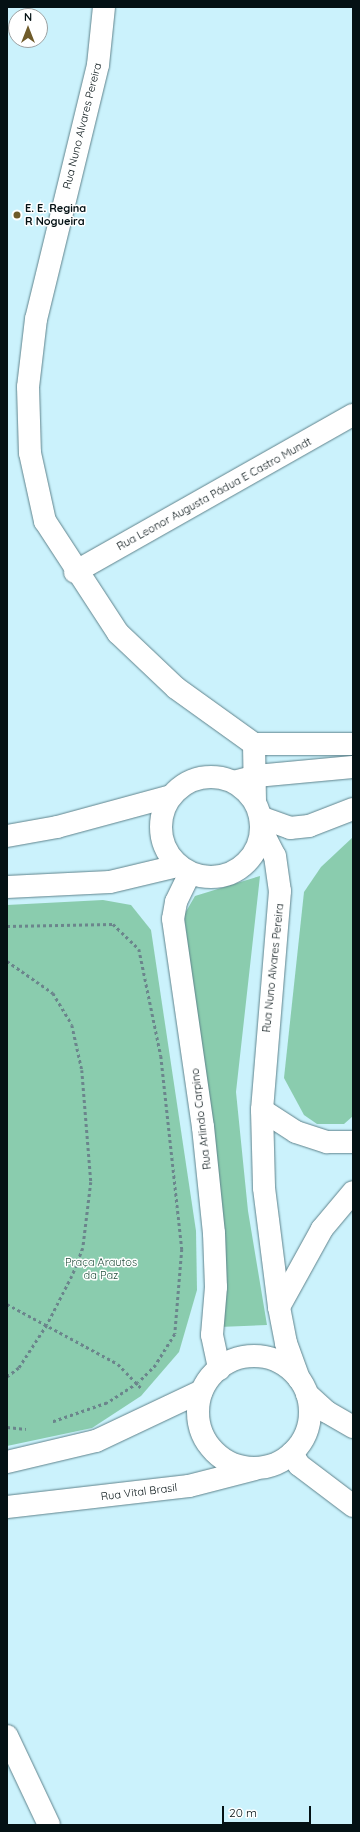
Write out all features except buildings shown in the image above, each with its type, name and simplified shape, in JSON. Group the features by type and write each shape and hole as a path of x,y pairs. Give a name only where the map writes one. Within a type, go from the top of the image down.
{"main road":[{"name":"Rua Nuno Alvares Pereira","path":"104,7 98,66 53,241 36,319 28,387 30,453 45,521 75,572 118,633 176,688 254,744 259,816 275,856 280,891 262,1110"},
{"name":"Rua Leonor Augusta Pádua E Castro Mundt","path":"75,572 353,415"},
{"path":"254,744 353,744"},
{"path":"184,870 165,850 160,832 162,813 171,796 185,784 202,778 234,782 256,776 353,767"},
{"path":"234,782 259,816 290,828 309,826 353,808"},
{"path":"7,836 57,828 171,796"},
{"path":"7,887 110,882 184,870 217,877 238,870 250,860 259,816"},
{"name":"Rua Arlindo Carpino","path":"184,870 176,902 174,920 203,1127 214,1233 212,1335 219,1369"},
{"path":"262,1110 296,1132 326,1142 353,1142"},
{"path":"262,1110 264,1188 279,1307 286,1343 303,1386 308,1425 292,1453 268,1466 250,1468 234,1464 206,1442 198,1408 202,1391 219,1369 246,1357 262,1357 289,1368 303,1386 326,1412 353,1427"},
{"path":"279,1307 322,1229 353,1192"},
{"path":"7,1462 96,1441 158,1410 202,1391"},
{"path":"292,1453 300,1465 353,1506"},
{"name":"Rua Vital Brasil","path":"7,1507 189,1486 268,1466"},
{"path":"7,1736 49,1825"}],"path":[{"path":"7,926 113,924 139,949 161,1056 182,1249 175,1334 156,1365 138,1383 107,1403 47,1424"},
{"path":"7,961 53,993 72,1025 82,1070 91,1182 87,1221 75,1269 47,1325 19,1368 7,1377"},
{"path":"7,1304 118,1364 138,1383 158,1410"},
{"path":"7,1427 32,1429"}],"green space":[{"path":"353,837 353,1116 344,1124 317,1124 304,1115 284,1078 304,892 321,867"},
{"path":"260,876 236,1092 248,1211 267,1325 219,1327 207,1094 184,915 195,896"},
{"name":"Praça Arautos da Paz","path":"103,900 131,905 151,930 196,1231 197,1290 179,1352 141,1396 92,1428 7,1446 7,905"}],"place":[{"name":"E. E. Regina R Nogueira","path":"17,215"}]}
